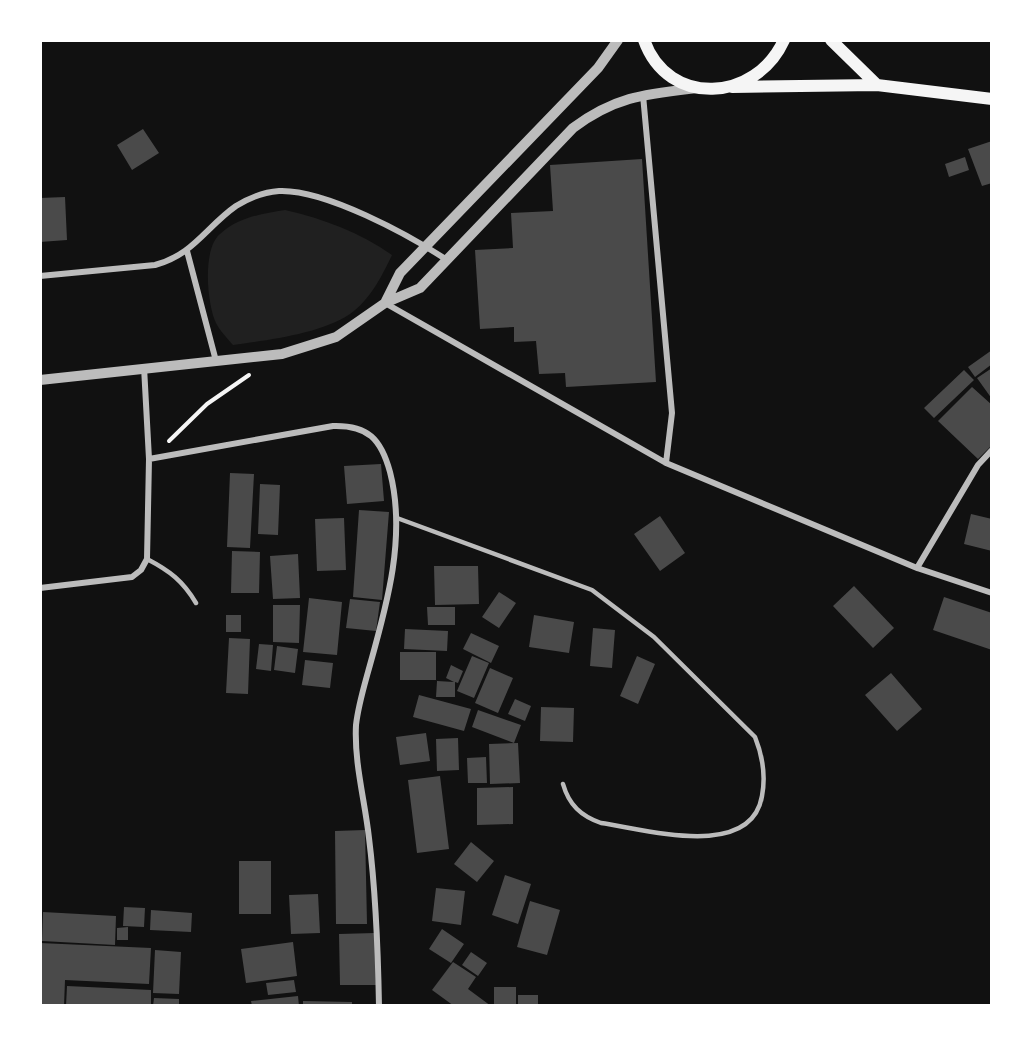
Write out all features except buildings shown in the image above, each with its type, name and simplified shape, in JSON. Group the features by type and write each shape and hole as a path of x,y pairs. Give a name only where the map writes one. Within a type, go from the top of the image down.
{"main road":[{"path":"644,40 647,50 661,68 679,81 699,88 877,85 992,99"},
{"path":"732,87 750,80 765,69 778,54 784,40"},
{"path":"831,40 877,85"}],"street":[{"path":"385,303 400,273 598,68 618,40"},
{"path":"40,381 144,367 282,354 336,337 385,303 417,290 573,128 605,106 643,94 699,88"},
{"path":"643,94 672,413 666,463"},
{"path":"40,276 155,265 170,261 187,251 234,207 264,193 280,191 306,195 363,214 426,246 448,260"},
{"path":"187,251 216,361"},
{"path":"385,303 666,463 917,568 992,593"},
{"path":"40,588 132,577 141,570 147,559 149,459 144,367"},
{"path":"149,459 333,426 357,429 380,444 394,488 397,518 390,580 360,698 357,725 357,748 374,879 379,1005"},
{"path":"917,568 978,465 992,450"}],"lane":[{"path":"397,518 592,590 654,637 755,737 762,756 765,782 761,805 750,822 735,831 698,837 601,823 588,818 571,803 563,784"},
{"path":"147,559 173,573 185,584 196,603"}],"path":[{"path":"165,456 169,441 207,404 252,373"}],"shaded area":[{"path":"285,210 341,227 392,255 369,295 350,314 338,321 309,331 233,345 216,323 210,303 208,264 214,241 227,228 243,220"}]}
